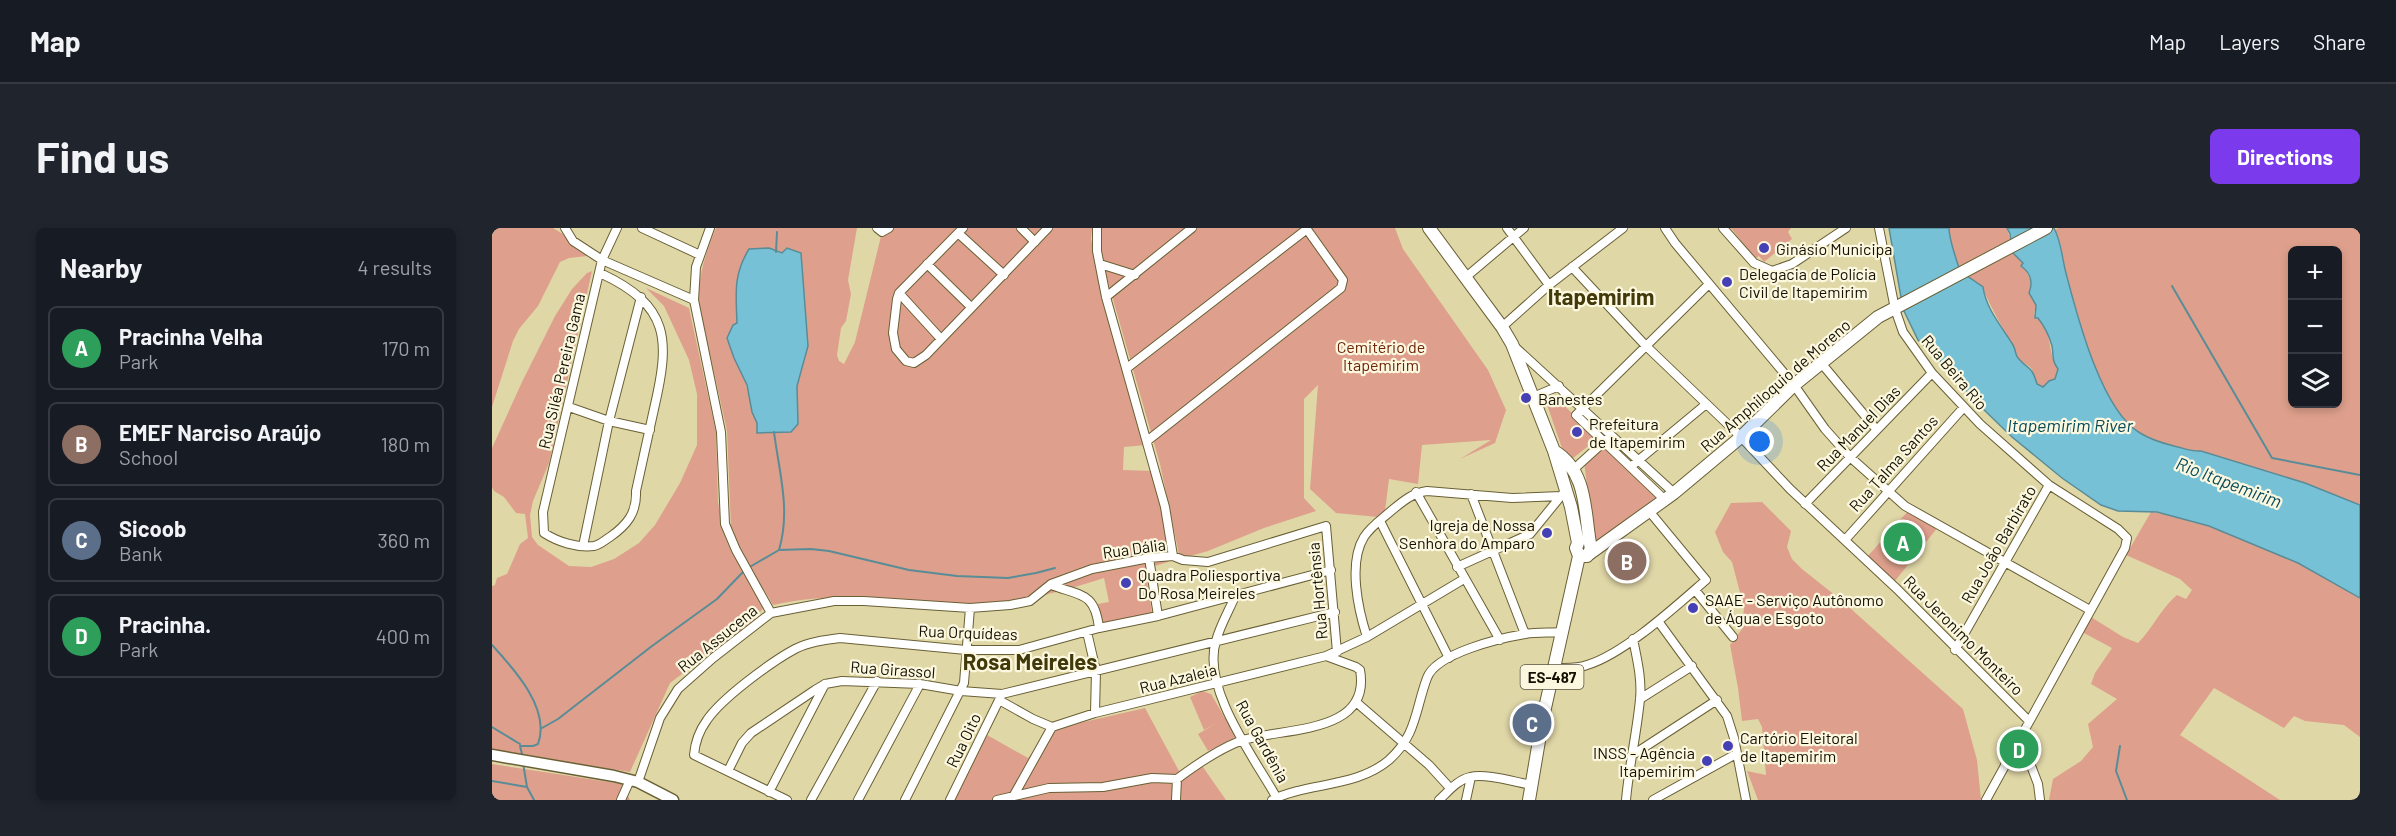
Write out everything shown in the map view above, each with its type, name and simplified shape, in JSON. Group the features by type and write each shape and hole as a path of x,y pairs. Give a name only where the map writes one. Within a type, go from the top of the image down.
{"main road":[{"path":"1430,228 1512,344 1554,451 1564,493 1584,549"},
{"name":"Rua Amphiloquio de Moreno","path":"1584,549 1649,511 1669,496 1742,437 1794,385 1878,317 2046,228"},
{"path":"1554,451 1568,461 1574,469 1583,496 1584,549"},
{"name":"ES-487","path":"1529,800 1543,717 1584,549"}],"street":[{"path":"565,228 573,241 602,260 694,300"},
{"name":"Rua Siléa Pereira Gama","path":"583,546 566,543 544,533 543,512 602,260 617,228"},
{"path":"642,228 700,255"},
{"path":"710,228 696,267 694,300 721,432 725,524 736,550 771,613"},
{"path":"877,228 882,232 889,228"},
{"path":"1021,228 1035,242"},
{"path":"1004,275 961,230 899,293 895,307 893,333 900,356 910,363 919,361 1004,275 1048,228"},
{"path":"1097,228 1106,297 1166,514 1173,556"},
{"path":"1106,297 1192,228"},
{"path":"1507,228 1549,285"},
{"path":"1466,277 1524,228"},
{"path":"1502,327 1549,285 1623,228"},
{"path":"1665,228 1794,385 1825,429 1850,457 1911,510 2090,610 1986,800"},
{"path":"1723,228 1754,263 1773,271 1792,264 1845,228"},
{"name":"Rua Beira Rio","path":"1879,228 1904,332 1932,373 1980,424 2049,485 2118,528 2127,538 2125,548 2090,610"},
{"path":"1127,368 1306,229 1343,280 1341,288 1147,441"},
{"path":"927,264 971,307"},
{"path":"1100,264 1135,275"},
{"name":"Rua Jeronimo Monteiro","path":"1572,267 1705,405 1742,437 1805,504 1845,540 2029,721"},
{"path":"600,273 641,297 656,317 662,331 664,362 636,491 637,504 625,527 595,546 583,546 609,421 641,297"},
{"path":"1635,464 1603,442 1576,415 1709,284"},
{"path":"899,293 941,339"},
{"path":"1512,344 1583,408 1635,464 1669,496"},
{"path":"1822,364 1876,429"},
{"name":"Rua Manuel Dias","path":"1805,504 1932,373"},
{"path":"1533,397 1559,386"},
{"path":"1635,464 1705,405"},
{"path":"569,407 609,421 650,430"},
{"name":"Rua Talma Santos","path":"1845,540 1964,407"},
{"path":"1574,469 1610,435"},
{"name":"Rua João Barbirato","path":"1955,650 2049,485"},
{"path":"1367,637 1360,610 1355,563 1363,539 1369,530 1416,492 1512,498 1564,493"},
{"path":"1416,492 1500,640"},
{"path":"1457,567 1530,534 1564,493"},
{"path":"1471,494 1525,634"},
{"path":"1555,668 1591,664 1658,621 1706,580 1649,511"},
{"path":"1380,521 1449,658"},
{"name":"Rua Dália","path":"1051,584 1092,569 1149,558 1173,556 1182,560 1208,562 1326,526"},
{"name":"Rua Hortênsia","path":"1326,526 1332,570 1337,652"},
{"path":"1149,558 1158,616"},
{"name":"Rua Orquídeas","path":"728,771 694,755 696,741 708,718 739,690 795,649 819,640 840,638 966,650 1018,650 1332,570"},
{"name":"Rua Azaleia","path":"1052,727 1326,656 1367,637 1464,579"},
{"path":"1051,584 1090,599 1096,610 1099,628"},
{"name":"Rua Assucena","path":"621,800 634,781 660,718 678,689 713,658 771,613 834,601 970,608 1010,606 1030,601 1051,584"},
{"path":"1695,590 1733,637"},
{"name":"Rua Gardênia","path":"1236,594 1215,642 1214,665 1217,684 1242,740 1276,799"},
{"path":"905,800 961,691 965,673 970,608"},
{"name":"Rua Girassol","path":"728,771 742,743 751,733 825,684 842,681 877,681 920,684 1001,697 1335,612"},
{"path":"1658,621 1717,700 1731,726 1746,800"},
{"path":"1087,632 1096,671 1095,714"},
{"path":"1276,799 1343,782 1382,765 1405,742 1413,728 1428,674 1449,658 1467,650 1525,634 1562,632"},
{"path":"1626,800 1630,756 1640,699 1640,675 1633,639"},
{"path":"998,800 1049,788 1103,787 1152,778 1177,779 1216,753 1242,740 1328,723 1349,710 1356,702 1360,687 1360,670 1326,656"},
{"path":"1640,699 1692,666"},
{"path":"811,800 877,681"},
{"path":"769,792 825,684"},
{"path":"858,800 920,684"},
{"path":"1001,697 1033,720 1052,727 1014,795"},
{"name":"Rua Oito","path":"950,800 1001,697"},
{"path":"1630,756 1717,700"},
{"path":"1356,702 1405,742 1450,788"},
{"path":"2020,737 2038,784 2040,800"},
{"path":"1653,800 1736,754"},
{"path":"492,755 583,769 634,781 673,800"},
{"path":"2005,765 2029,760"},
{"path":"728,771 787,800"},
{"path":"1439,800 1450,788 1470,777 1486,777 1532,785"},
{"path":"1466,800 1470,777"},
{"path":"1176,800 1177,779"}],"green space":[{"path":"492,228 553,228 597,255 569,258 560,262 538,306 519,329 513,341 492,407"},
{"path":"716,228 857,228 848,280 851,294 846,321 841,328 837,355 839,361 844,364 855,342 883,228 1092,228 1091,239 1096,264 1146,445 1124,447 1123,470 1154,471 1166,528 1168,562 1145,569 1152,613 1102,624 1098,604 1109,602 1104,578 1042,596 995,603 957,604 892,598 847,597 817,598 773,605 737,545 731,527 727,431 698,300 701,272","holes":["769,248 783,253 801,253 808,346 797,386 796,404 757,423 752,412 733,325 737,323"]},
{"name":"Cemitério de Itapemirim","path":"1101,228 1395,228 1403,249 1488,370 1506,410 1495,443 1460,459 1491,440 1422,445 1418,484 1389,479 1385,511 1378,517 1336,513 1310,489 1318,385 1304,399 1304,498 1316,511 1180,559 1160,464 1106,275"},
{"name":"Ginásio Municipa","path":"1731,228 1791,228 1788,232 1792,239 1764,262 1759,256 1755,259"},
{"path":"1949,228 2007,228 2011,244 1960,271"},
{"path":"2058,228 2360,228 2360,505 2305,483 2153,440 2140,434 2127,423 2104,386 2085,340 2072,297 2055,230"},
{"path":"2012,252 2020,259 2032,283 2029,293 2036,305 2034,314 2045,328 2058,369 2055,379 2043,387 2037,384 2030,367 2017,357 1982,287 1965,276"},
{"path":"592,271 549,463 533,501 530,515 532,537 538,545 569,566 591,567 614,559 639,543 655,525 680,483 697,445 697,394 689,360 664,306 646,288 689,308 716,432 718,502 724,534 730,549 764,607 754,620 670,683 630,772 492,750 492,586 495,585 497,578 507,574 520,544 528,538 525,514 516,513 504,497 492,487 492,448 555,316 572,289 587,273"},
{"path":"1550,395 1560,401 1597,439 1572,459 1562,448 1545,399"},
{"path":"1604,444 1660,494 1595,544 1584,462"},
{"path":"1762,502 1791,531 1787,547 1792,559 1963,709 1977,760 1981,800 1758,800 1747,771 1766,775 1762,727 1758,719 1742,721 1730,645 1742,629 1744,608 1732,562 1723,552 1715,532 1731,503"},
{"path":"1909,510 1938,527 1895,581 1867,557"},
{"path":"2151,512 2181,517 2268,549 2360,598 2360,737 2344,725 2305,721 2294,716 2284,728 2214,688 2180,735 2280,800 2049,800 2053,779 2081,761 2093,747 2088,724 2117,699 2091,684 2095,673 2112,648 2082,632 2091,617 2123,637 2138,643 2171,600 2177,595 2186,599 2192,590 2180,579 2126,555"},
{"path":"1202,691 1211,694 1236,737 1208,751 1198,734 1217,723 1204,730 1190,697"},
{"path":"1145,708 1179,771 1183,772 1198,760 1226,800 955,800 987,735 1028,758 1053,729"},
{"path":"492,764 622,784 630,800 492,800"}],"water":[{"name":"Itapemirim River","path":"1889,228 1949,228 1960,271 1983,287 1991,310 2013,345 2017,357 2031,370 2037,384 2043,387 2055,379 2058,369 2045,328 2038,318 2035,318 2036,305 2029,293 2030,278 2021,266 2023,263 2012,252 2007,228 2054,228 2093,362 2114,405 2126,422 2148,438 2201,451 2305,483 2360,505 2360,598 2298,563 2209,526 2157,512 2118,511 2101,505 2062,478 2012,437 1918,340 1903,309"},
{"path":"769,248 782,253 787,248 801,253 808,346 797,386 798,424 791,432 757,433 757,423 752,412 747,385 727,338 733,325 737,323 737,285 744,258 749,249"}],"waterway":[{"path":"776,252 777,232"},
{"path":"2172,286 2272,458 2360,475"},
{"path":"774,432 784,506 779,550"},
{"path":"748,568 779,550 811,549 829,551 909,570 957,576 1008,578 1055,568"},
{"path":"542,728 558,719 717,599 744,571"},
{"path":"492,645 528,690 539,717 541,731 538,744 520,746"},
{"path":"492,727 520,744"},
{"path":"520,746 523,758"},
{"path":"2120,746 2116,771 2127,800"},
{"path":"523,763 527,787 534,800"},
{"path":"492,781 527,787"}],"place":[{"name":"Ginásio Municipa","path":"1764,248"},
{"name":"Delegacia de Polícia Civil de Itapemirim","path":"1727,282"},
{"name":"Banestes","path":"1526,398"},
{"name":"Prefeitura de Itapemirim","path":"1577,432"},
{"name":"Igreja de Nossa Senhora do Amparo","path":"1547,533"},
{"name":"Pracinha Velha","path":"1903,542"},
{"name":"EMEF Narciso Araújo","path":"1627,561"},
{"name":"Quadra Poliesportiva Do Rosa Meireles","path":"1126,583"},
{"name":"SAAE - Serviço Autônomo de Água e Esgoto","path":"1693,608"},
{"name":"Sicoob","path":"1532,723"},
{"name":"Cartório Eleitoral de Itapemirim","path":"1728,746"},
{"name":"Pracinha.","path":"2019,749"},
{"name":"INSS - Agência Itapemirim","path":"1707,761"}],"district":[{"name":"Itapemirim","path":"1601,296"},
{"name":"Rosa Meireles","path":"1030,661"}],"water label":[{"name":"Rio Itapemirim","path":"2229,482"}]}
